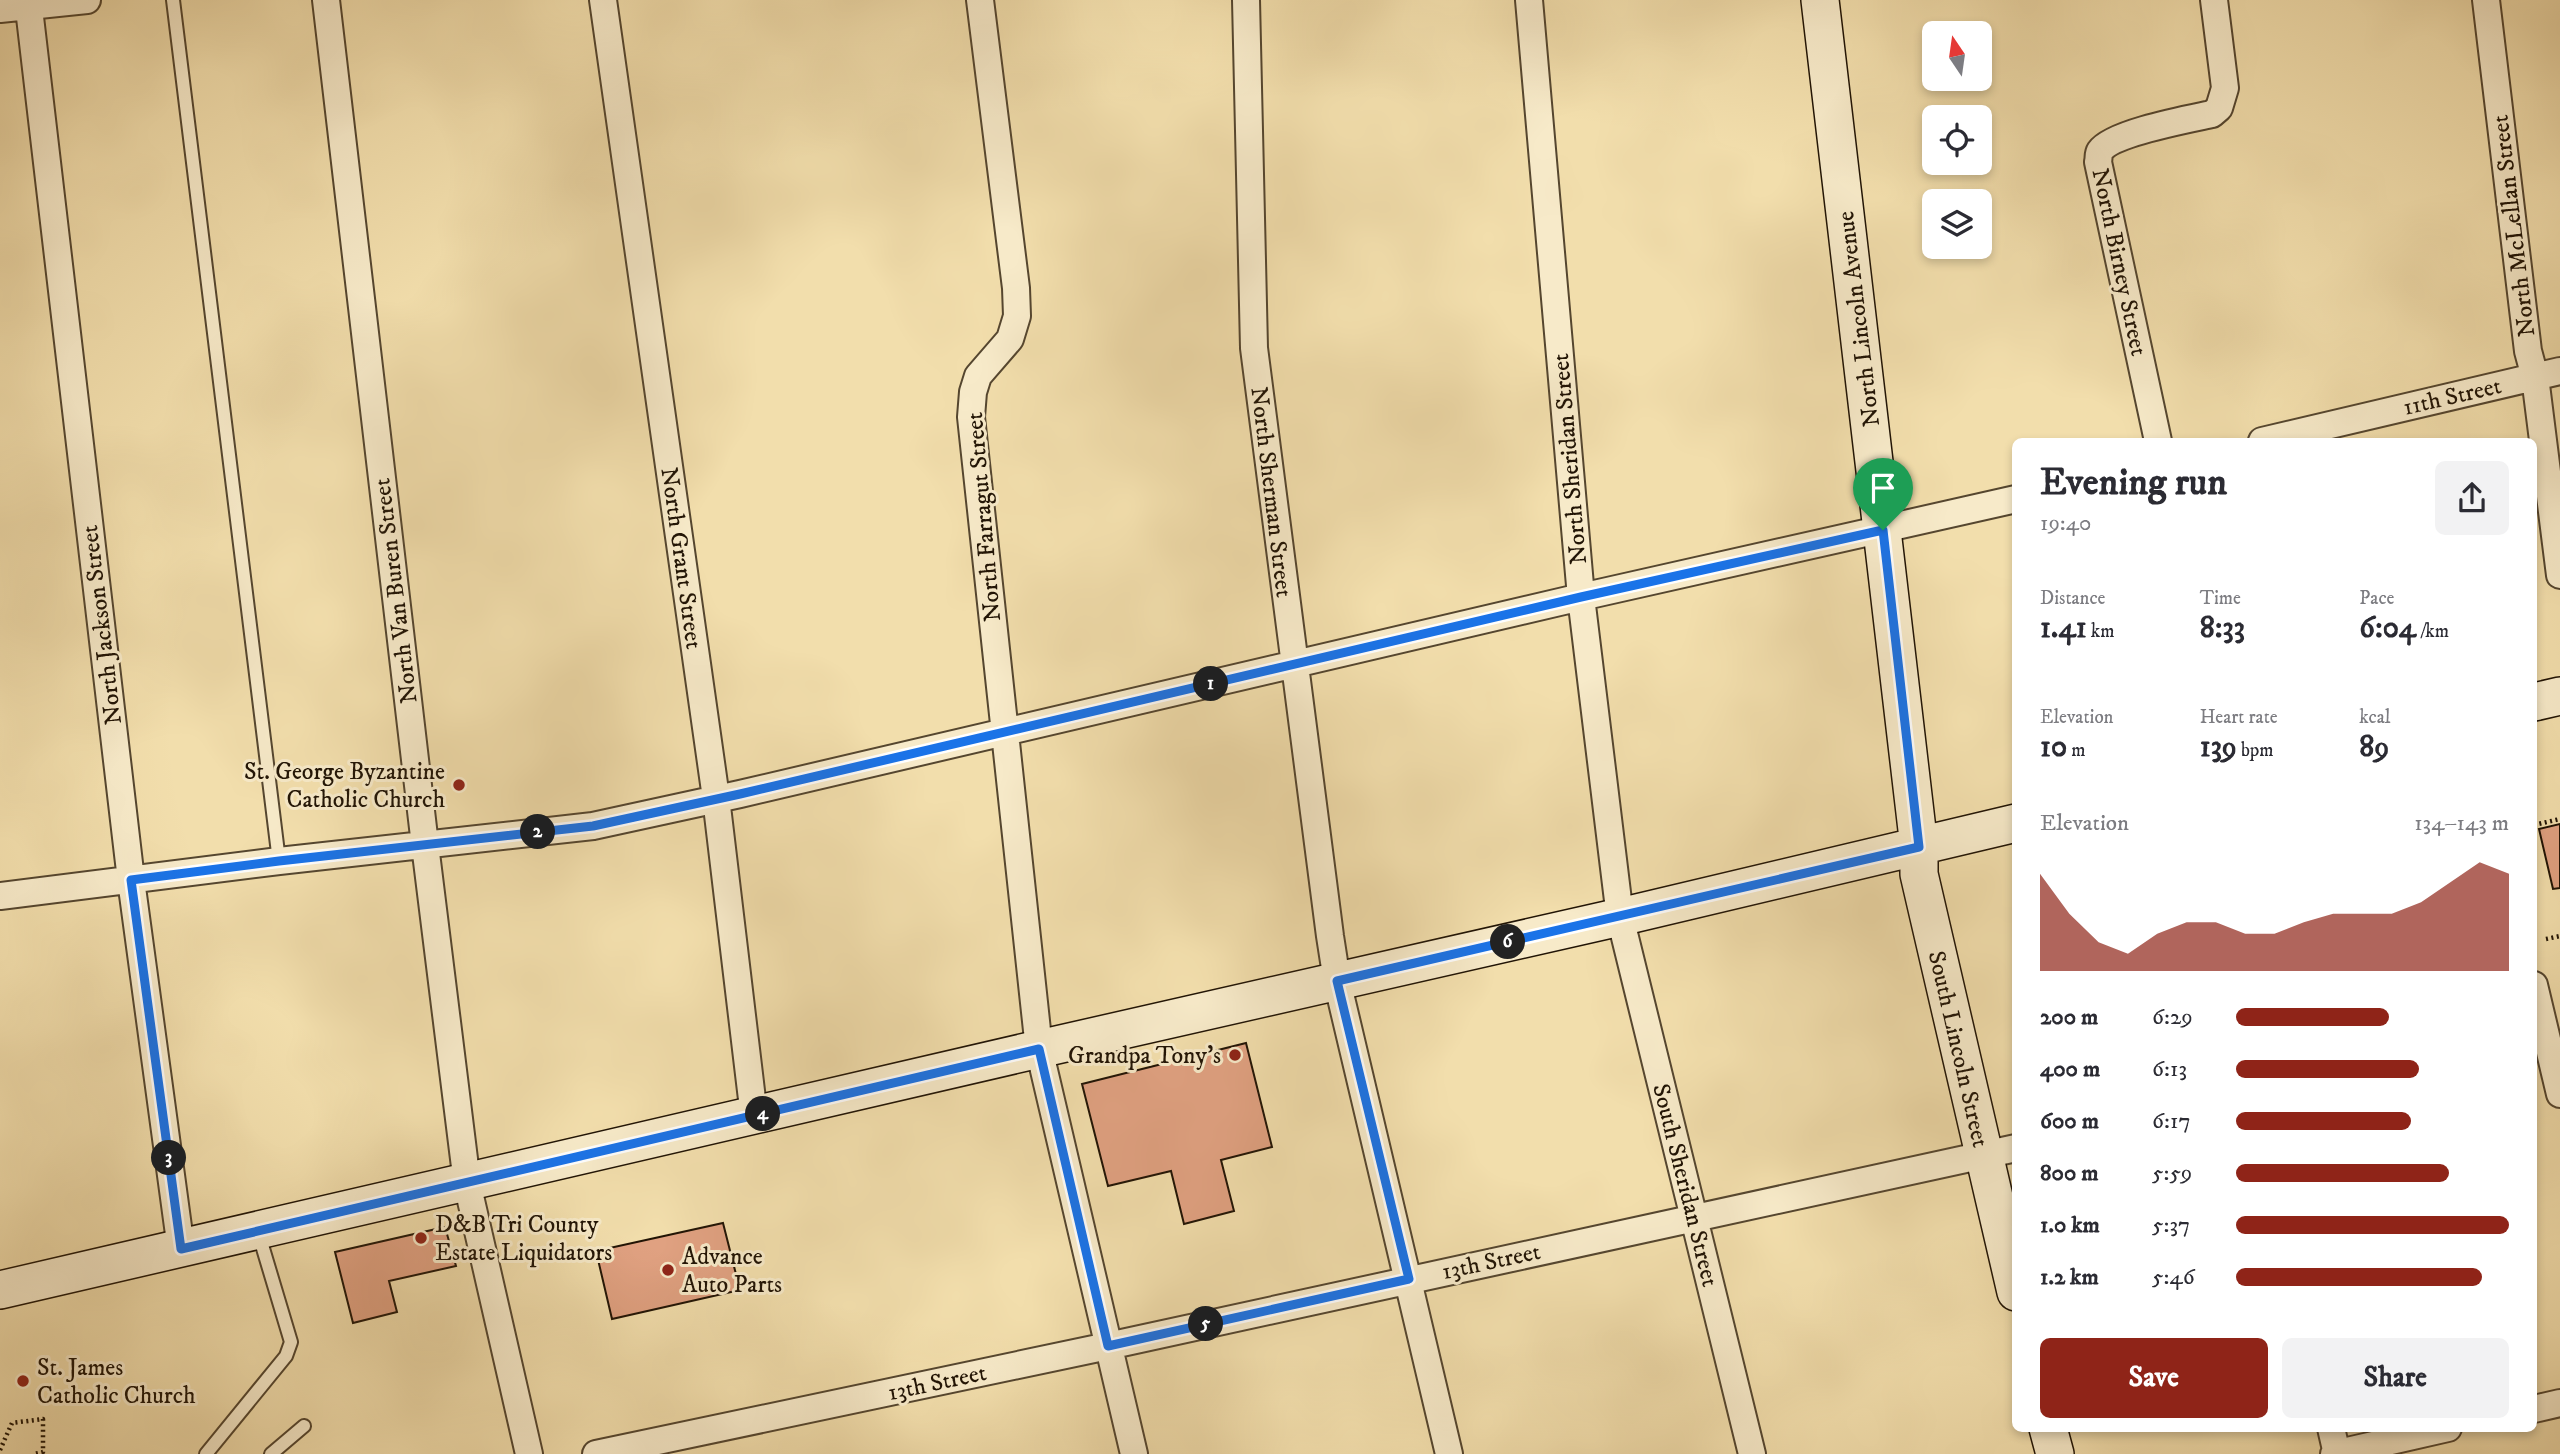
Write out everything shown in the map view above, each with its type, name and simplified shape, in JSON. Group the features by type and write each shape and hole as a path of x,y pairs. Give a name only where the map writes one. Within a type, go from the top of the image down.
{"street":[{"path":"0,9 28,3 87,0"},
{"name":"North Van Buren Street","path":"326,0 467,1182 529,1454"},
{"name":"North Grant Street","path":"603,0 716,798 754,1116"},
{"name":"North Farragut Street","path":"980,0 1016,288 1017,316 1010,339 978,376 973,392 971,417 1003,732 1039,1049 1134,1454"},
{"name":"North Sherman Street","path":"1246,0 1254,348 1293,664 1337,981 1450,1454"},
{"name":"North Sheridan Street","path":"1529,0 1581,597 1620,917"},
{"name":"North Lincoln Avenue","path":"1820,0 1919,847"},
{"name":"North Birney Street","path":"2157,438 2098,162 2100,151 2112,142 2136,132 2212,114 2219,108 2225,88 2214,0"},
{"name":"North McLellan Street","path":"2486,0 2528,351 2547,374 2560,575"},
{"name":"North Jackson Street","path":"28,3 131,880 181,1249"},
{"name":"11th Street","path":"2275,438 2547,374"},
{"path":"0,896 593,826 2012,500"},
{"path":"2537,701 2560,696"},
{"path":"0,1290 1620,917 2012,824"},
{"name":"South Lincoln Street","path":"1919,847 1919,874 2000,1152 2012,1257"},
{"name":"South Sheridan Street","path":"1620,917 1752,1454"},
{"path":"2537,1011 2539,1029 2560,1094"},
{"name":"13th Street","path":"596,1454 2000,1152"},
{"path":"2537,1408 2560,1403"},
{"path":"2049,1432 2054,1454"},
{"path":"2332,1432 2336,1454 2431,1432"}],"lane":[{"path":"173,0 279,861"},
{"path":"206,1454 286,1356 291,1342 258,1231"},
{"path":"271,1454 304,1426"}],"path":[{"path":"2537,824 2560,818"},
{"path":"2546,939 2560,936"},
{"path":"0,1450 12,1423 43,1419 43,1452 34,1454"}],"building":[{"path":"2560,824 2560,888 2553,889 2539,829"},
{"path":"1246,1043 1272,1147 1221,1160 1234,1211 1184,1224 1171,1171 1108,1186 1082,1084"},
{"name":"Advance Auto Parts","path":"723,1223 740,1290 612,1319 596,1251"},
{"path":"445,1227 456,1266 389,1281 397,1312 353,1323 335,1252"}],"place":[{"name":"St. George Byzantine Catholic Church","path":"459,785"},
{"name":"Grandpa Tony's","path":"1235,1055"},
{"name":"D&B Tri County Estate Liquidators","path":"421,1238"},
{"name":"Advance Auto Parts","path":"668,1270"},
{"name":"St. James Catholic Church","path":"23,1381"}],"route":[{"path":"1883,530 1919,847 1337,981 1409,1279 1108,1346 1039,1049 181,1249 131,880 593,826 1581,597 1883,530"}]}
